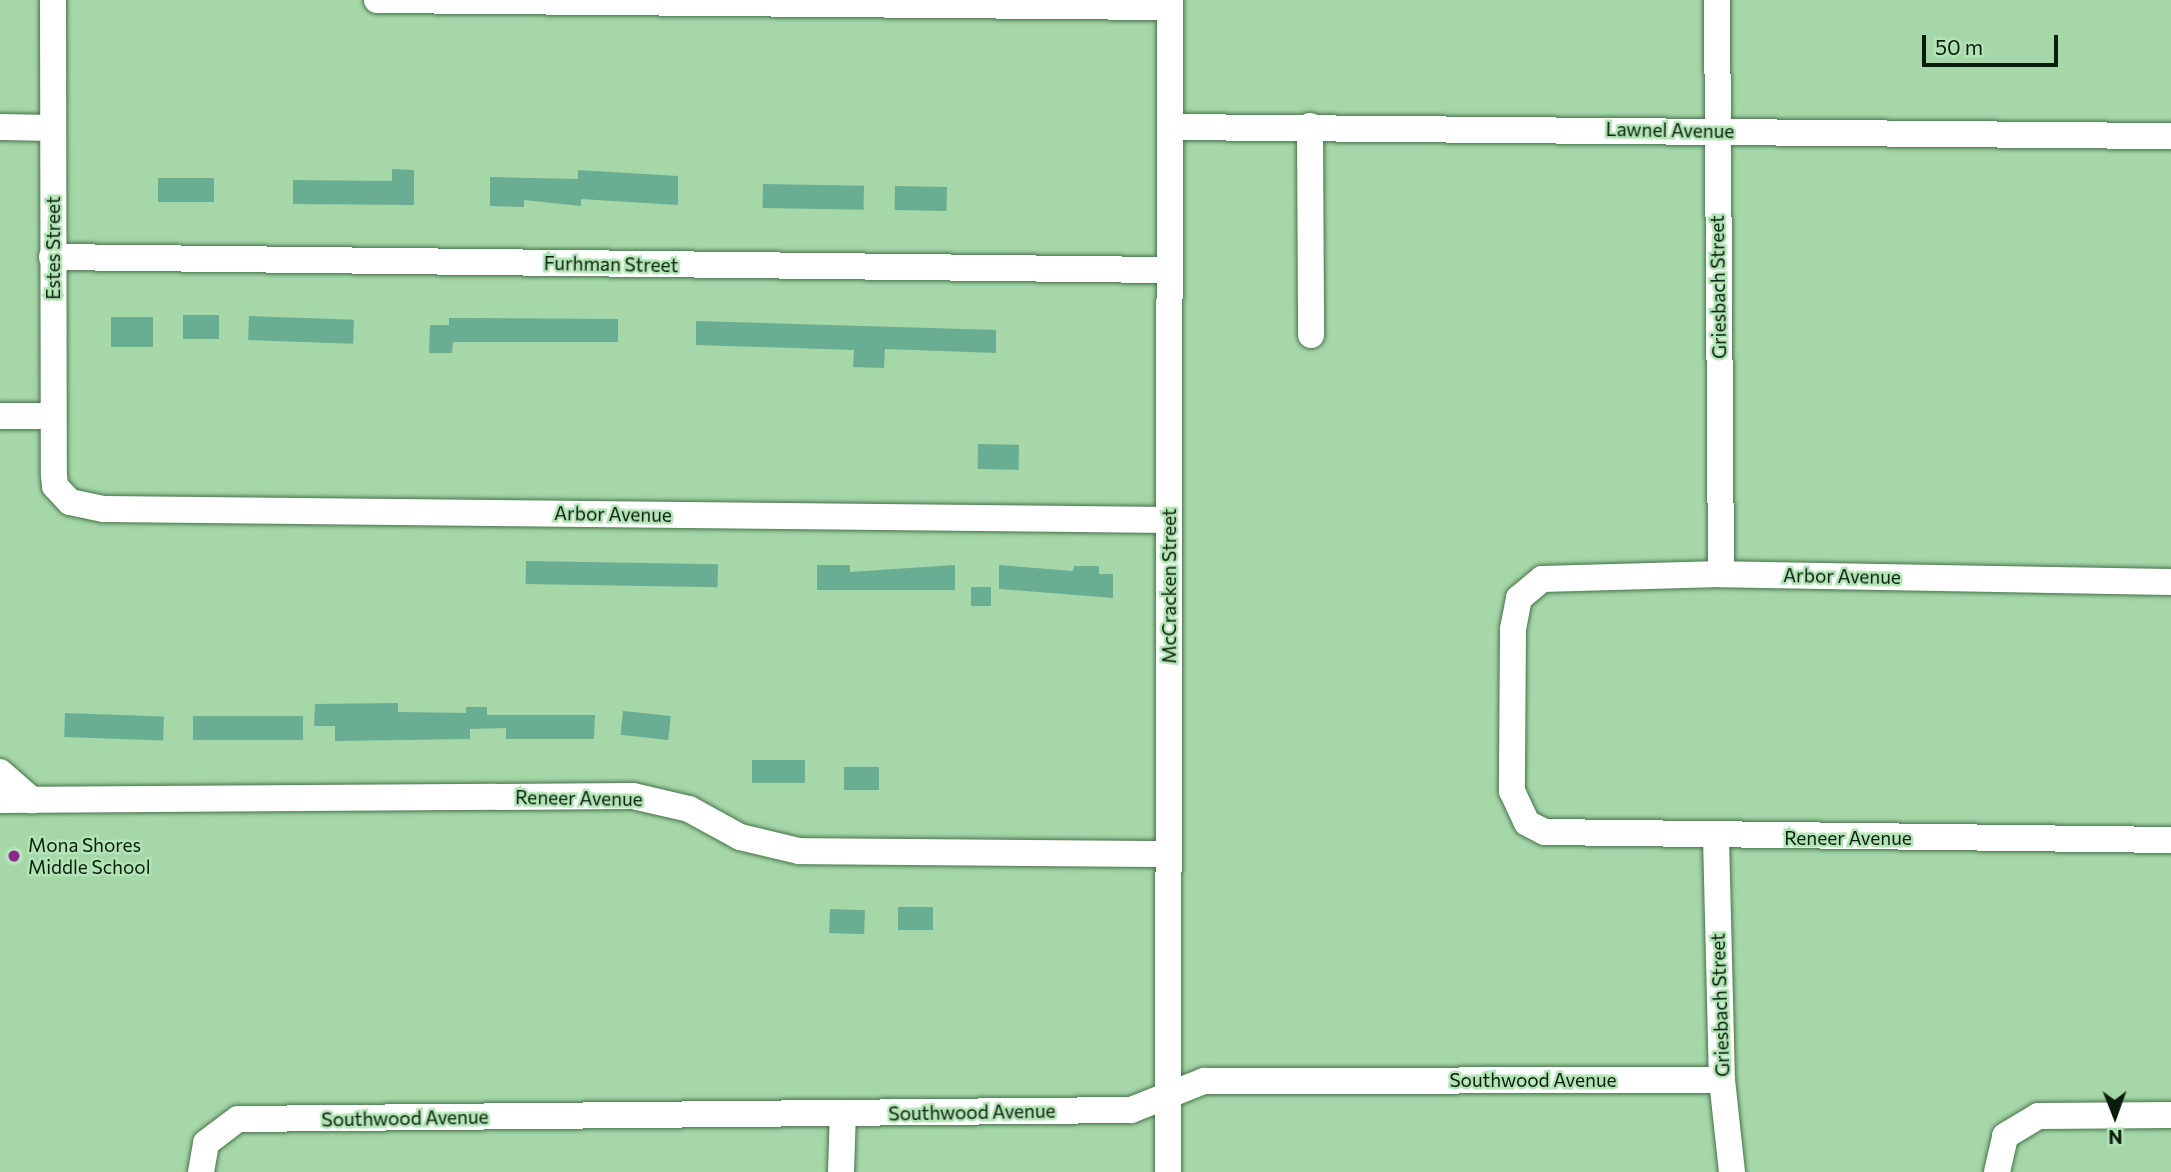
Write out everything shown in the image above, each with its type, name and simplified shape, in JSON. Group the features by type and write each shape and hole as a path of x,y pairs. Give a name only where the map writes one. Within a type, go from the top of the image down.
{"street":[{"name":"Estes Street","path":"53,0 53,416 55,486 61,494"},
{"path":"377,0 1170,4"},
{"name":"Griesbach Street","path":"1717,0 1721,574"},
{"name":"McCracken Street","path":"1168,1172 1170,4"},
{"path":"1310,126 1311,335"},
{"name":"Lawnel Avenue","path":"1170,127 1310,126 2171,136"},
{"path":"0,128 53,128"},
{"name":"Furhman Street","path":"52,257 1169,270"},
{"path":"0,416 53,416"},
{"name":"Arbor Avenue","path":"61,494 104,509 1169,520"},
{"name":"Arbor Avenue","path":"1527,823 1512,791 1513,629 1519,598 1542,579 1721,574 2171,582"},
{"path":"0,772 32,800"},
{"name":"Reneer Avenue","path":"0,800 633,796 689,809 751,841 799,851 1169,854"},
{"name":"Reneer Avenue","path":"1527,823 1545,832 1716,837 2171,840"},
{"name":"Griesbach Street","path":"1716,837 1721,1080 1732,1172"},
{"name":"Southwood Avenue","path":"201,1172 206,1143 219,1128 238,1119 1131,1110 1205,1081 1721,1080"},
{"path":"841,1172 842,1113"},
{"path":"1997,1172 2005,1136 2038,1116 2171,1115"}],"building":[{"path":"392,169 414,170 414,205 293,204 293,180 392,181"},
{"path":"578,170 678,176 678,205 581,199 581,206 524,200 524,207 490,206 490,177 578,179"},
{"path":"158,178 214,178 214,202 158,202"},
{"path":"763,184 864,186 864,210 763,208"},
{"path":"895,186 947,187 947,211 895,210"},
{"path":"183,315 219,315 219,339 183,339"},
{"path":"249,316 354,320 353,344 248,340"},
{"path":"111,317 153,317 153,347 111,347"},
{"path":"449,318 618,319 618,342 453,342 452,353 429,353 430,325 449,325"},
{"path":"696,321 996,330 996,353 885,349 884,368 853,367 854,350 696,345"},
{"path":"978,444 1019,445 1019,470 978,469"},
{"path":"526,561 718,564 718,587 526,584"},
{"path":"817,565 850,565 850,572 955,565 955,590 817,590"},
{"path":"999,565 1073,571 1074,566 1099,566 1099,574 1113,574 1113,598 999,589"},
{"path":"971,587 991,587 991,606 971,606"},
{"path":"398,703 398,712 466,713 466,707 487,707 487,715 595,715 594,739 506,739 506,728 470,729 470,739 335,741 335,726 314,726 315,704"},
{"path":"623,711 671,716 668,740 620,735"},
{"path":"65,713 164,716 163,740 64,737"},
{"path":"193,716 303,716 303,740 193,740"},
{"path":"752,760 805,760 805,783 752,783"},
{"path":"844,767 879,767 879,790 844,790"},
{"path":"898,907 933,907 933,930 898,930"},
{"path":"830,909 865,910 864,934 829,933"}],"place":[{"name":"Mona Shores Middle School","path":"14,856"}]}
